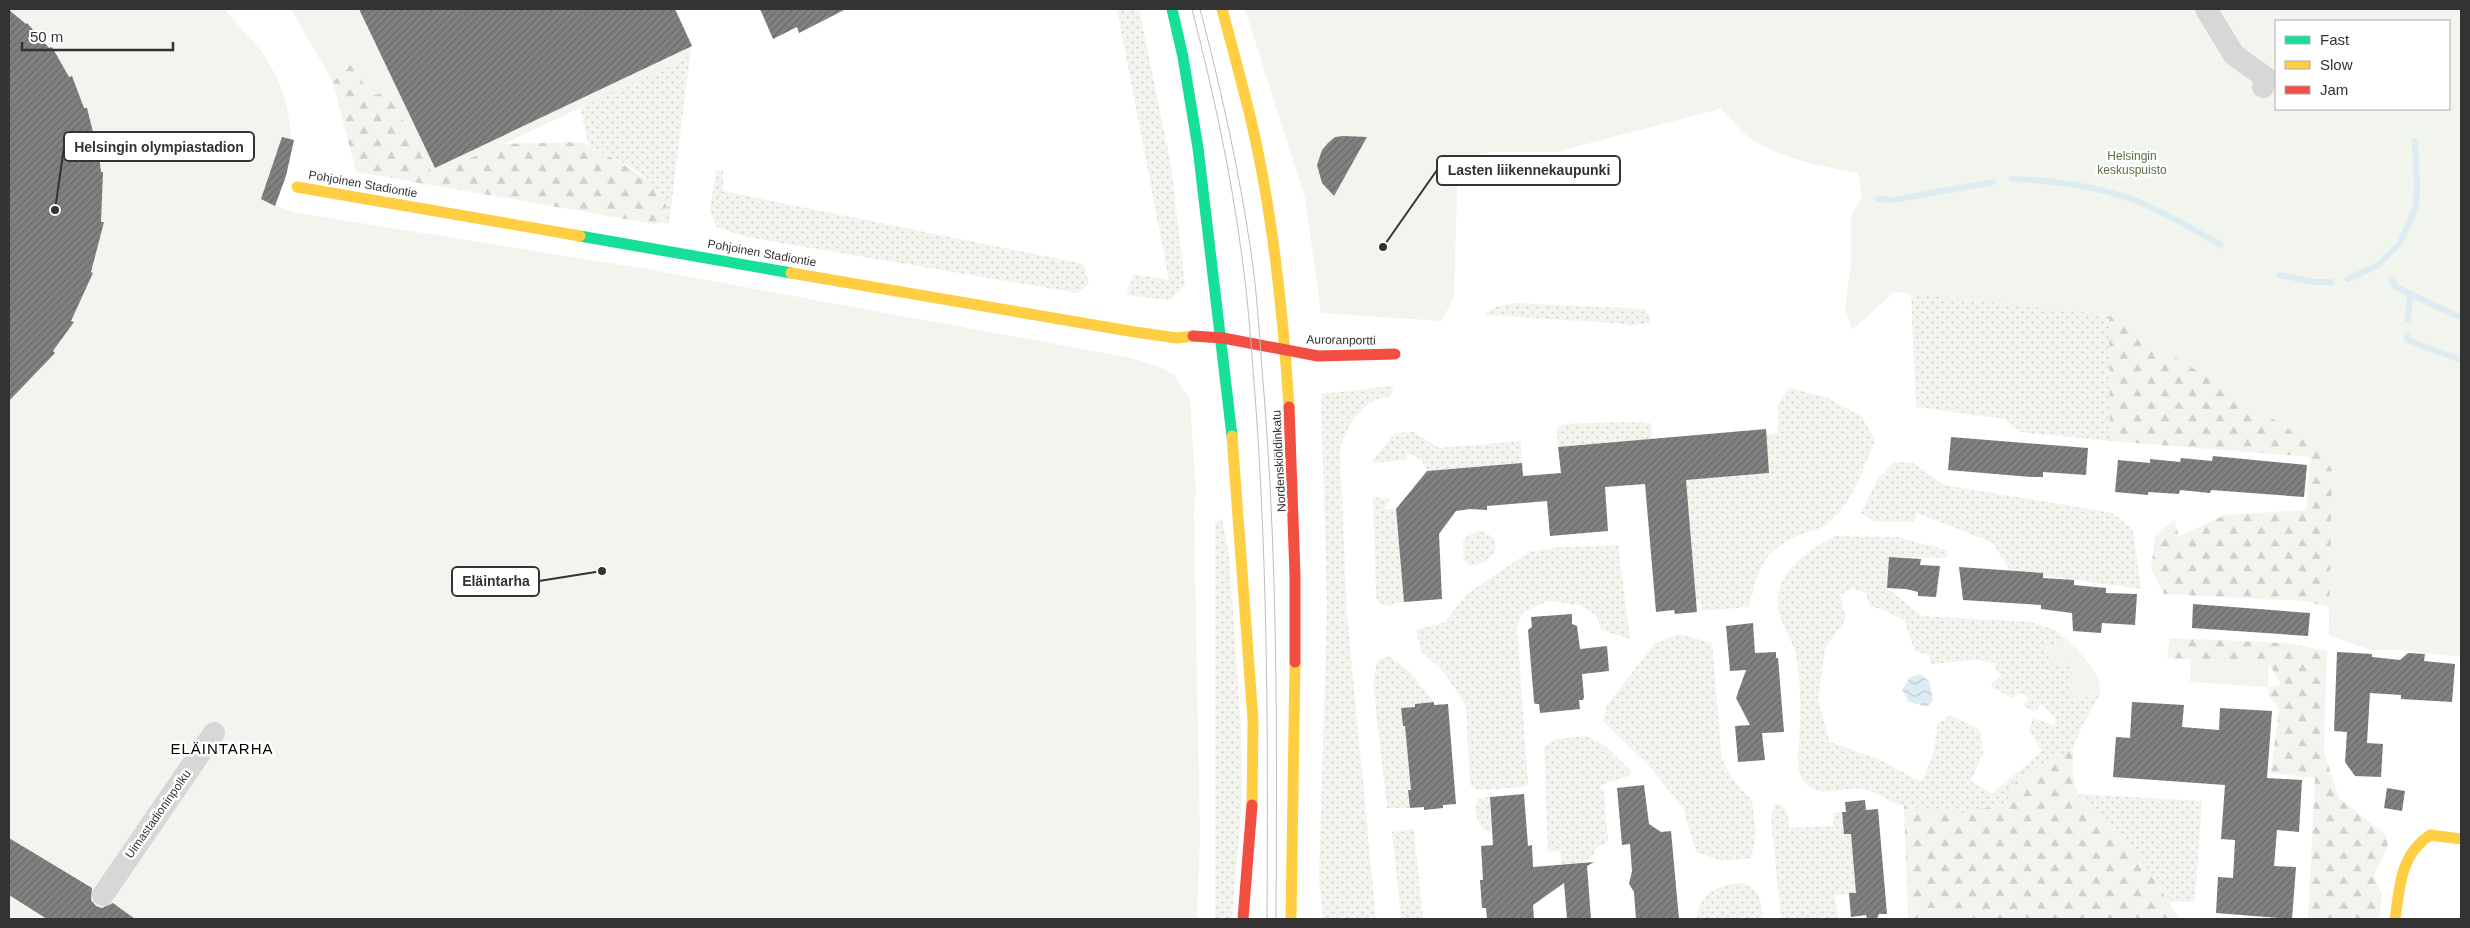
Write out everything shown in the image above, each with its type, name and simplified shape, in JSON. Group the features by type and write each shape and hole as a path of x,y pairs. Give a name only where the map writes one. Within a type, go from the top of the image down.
{"main road":[{"path":"1172,9 1184,57 1198,148 1223,338 1233,442 1252,720 1252,814 1243,919"},
{"name":"Nordenskiöldinkatu","path":"1222,9 1252,123 1266,194 1282,299 1287,351 1297,543 1291,919"},
{"name":"Pohjoinen Stadiontie","path":"297,187 1077,323 1177,338 1196,336 1223,338 1287,351"},
{"name":"Auroranportti","path":"1287,351 1318,356 1396,354"},
{"path":"2395,919 2403,865 2412,848 2430,836 2461,839"}],"street":[{"path":"2206,9 2234,55 2265,76 2262,87"},
{"name":"Uimastadioninpolku","path":"103,895 214,733"}],"green space":[{"name":"ELÄINTARHA","path":"9,9 224,9 256,45 268,62 282,90 286,105 291,135 290,151 287,171 275,206 298,213 647,269 1131,358 1160,367 1175,376 1190,400 1196,492 1194,512 1200,837 1197,919 9,919"},
{"path":"291,9 675,9 692,46 690,56 503,144 433,174 387,91 367,98 356,59 333,82"},
{"path":"1117,9 1139,9 1171,165 1185,286 1170,300 1126,295 1133,274 1169,280"},
{"name":"Helsingin keskuspuisto","path":"1245,9 2461,9 2461,657 2401,650 2372,650 2329,635 2332,470 2322,450 2109,315 1894,292 1852,330 1845,308 1851,264 1851,215 1862,197 1858,173 1802,161 1762,145 1742,131 1720,107 1716,110 1556,152 1490,152 1458,158 1454,296 1442,321 1321,313 1305,198"},
{"path":"690,56 669,224 664,223 665,204 653,184 622,162 589,146 580,107"},
{"path":"356,58 367,97 387,91 433,174 503,144 581,142 618,161 655,185 666,205 664,223 654,224 356,172 333,82"},
{"path":"2461,162 2372,650 2329,635 2329,607 2305,601 2164,594 2151,569 2155,536 2174,520 2179,536 2225,515 2306,510 2310,457 2110,441 2109,315 2044,307"},
{"path":"716,170 723,171 723,191 1084,264 1089,284 1078,293 746,237 716,227 710,210"},
{"path":"1911,293 2109,315 2110,441 2020,432 2004,419 1916,407"},
{"path":"1515,303 1644,309 1650,317 1650,323 1628,326 1627,324 1485,315 1495,307"},
{"path":"1392,386 1393,390 1390,396 1371,403 1352,421 1344,437 1340,453 1347,615 1376,919 1323,919 1319,878 1327,607 1321,394"},
{"path":"1789,388 1826,397 1861,416 1875,439 1867,461 1852,494 1838,514 1826,524 1786,542 1769,556 1763,564 1755,583 1749,607 1701,611 1700,601 1696,602 1686,480 1769,473 1766,435 1778,432 1778,405"},
{"path":"1651,423 1652,439 1558,447 1557,429 1563,424"},
{"path":"1414,432 1439,448 1521,441 1522,463 1427,471 1422,461 1412,454 1407,454 1407,460 1373,463 1373,460 1395,433"},
{"path":"1894,462 1913,463 1944,485 2113,513 2133,530 2141,589 2010,571 1993,543 1917,513 1914,522 1875,522 1861,513 1878,479"},
{"path":"1373,497 1391,499 1383,509 1396,509 1404,602 1392,604 1391,607 1379,603 1376,597"},
{"path":"1222,519 1229,555 1241,728 1242,800 1232,919 1215,919 1215,522"},
{"path":"1480,531 1494,539 1495,550 1491,556 1479,564 1471,566 1464,560 1463,544 1466,538"},
{"path":"1834,536 1897,537 1947,550 1947,558 1890,557 1887,588 1922,616 2031,622 2055,630 2067,640 2059,644 2046,644 2042,650 2051,659 2072,662 2072,700 2100,694 2081,728 2073,749 2017,778 2008,803 1963,813 1903,806 1862,789 1827,792 1813,789 1807,785 1803,781 1798,765 1800,698 1796,655 1780,617 1778,609 1779,591 1787,573 1801,558","holes":["1852,588 1866,593 1870,607 1882,609 1904,620 1915,651 1929,655 1931,664 1976,660 1995,663 1996,671 2001,675 1990,686 2012,698 2021,693 2029,698 2023,705 2034,712 2041,704 2056,719 2054,725 2033,718 2029,730 2042,751 1992,794 1971,781 1983,753 1980,730 1951,715 1938,724 1933,754 1922,782 1878,759 1830,742 1818,700 1825,649 1846,619 1840,595"]},
{"path":"1618,545 1630,639 1601,630 1597,616 1580,605 1548,601 1523,612 1517,627 1528,784 1525,787 1478,790 1470,785 1466,706 1444,672 1421,651 1416,630 1445,622 1467,594 1529,552 1561,547"},
{"path":"1680,634 1712,643 1722,759 1732,778 1752,801 1756,836 1751,858 1722,861 1696,852 1683,808 1650,767 1603,721 1607,705 1655,643"},
{"path":"2170,638 2286,643 2327,651 2324,752 2339,798 2386,835 2388,846 2374,875 2382,896 2379,919 2308,919 2315,778 2271,773 2279,709 2268,695 2268,687 2281,685 2269,663 2167,658"},
{"path":"2067,640 2090,664 2098,679 2100,694 2072,700 2072,663 2053,665 2051,659 2041,650 2046,644 2059,644"},
{"path":"1390,656 1410,672 1434,702 1415,704 1415,707 1401,708 1403,725 1405,726 1411,790 1408,790 1410,808 1387,808 1373,683 1377,661"},
{"path":"2191,659 2269,663 2268,687 2190,682"},
{"path":"1584,736 1604,745 1631,771 1631,775 1600,786 1600,790 1604,790 1608,842 1596,848 1591,858 1583,862 1562,864 1560,852 1548,851 1544,747 1557,739"},
{"path":"2073,749 2073,776 2078,794 2111,825 2144,864 2180,919 1973,919 1973,909 1918,908 1918,919 1908,919 1904,806 1963,813 2008,803 2017,778"},
{"path":"2078,794 2202,801 2195,901 2170,902 2127,845"},
{"path":"1490,797 1492,832 1485,831 1476,812 1478,798"},
{"path":"1775,804 1782,805 1788,813 1789,828 1833,826 1833,813 1842,812 1844,834 1851,834 1856,893 1835,895 1838,919 1781,919 1771,818"},
{"path":"1414,829 1423,919 1401,919 1392,832"},
{"path":"1742,883 1753,888 1759,897 1763,919 1697,919 1701,903 1711,892 1718,888"},
{"path":"1918,908 1973,909 1973,919 1918,919"}],"water":[{"path":"1920,674 1929,681 1933,700 1927,707 1907,701 1908,699 1902,690 1909,678"}],"building":[{"path":"359,9 675,9 692,46 435,168"},
{"path":"760,9 846,9 799,33 797,27 773,39"},
{"path":"9,10 27,23 49,48 52,47 69,77 72,76 84,108 87,108 95,140 97,139 101,172 103,172 101,222 104,222 91,272 93,273 71,321 74,322 53,351 55,353 9,401"},
{"path":"282,137 294,140 286,176 275,206 261,199"},
{"path":"1335,137 1367,137 1334,196 1322,183 1317,165 1322,150 1328,143"},
{"path":"1766,429 1769,473 1686,480 1697,612 1675,614 1674,610 1656,612 1645,484 1605,487 1608,531 1550,536 1547,501 1487,506 1487,510 1470,509 1456,511 1439,534 1442,599 1404,602 1396,509 1427,471 1522,463 1523,476 1561,473 1558,447"},
{"path":"1951,437 2088,448 2086,475 2043,472 2043,477 2031,477 1948,470"},
{"path":"2213,456 2307,465 2304,497 2211,490 2210,493 2180,490 2179,494 2148,492 2148,495 2115,492 2118,460 2150,463 2150,459 2180,462 2181,458 2212,461"},
{"path":"1889,557 1921,559 1920,565 1940,566 1936,597 1918,596 1918,592 1906,589 1887,588"},
{"path":"1959,567 2043,573 2043,578 2074,580 2074,585 2106,588 2106,593 2137,594 2135,625 2102,623 2101,633 2073,631 2072,613 2041,609 2041,605 1963,600"},
{"path":"2193,604 2310,613 2308,636 2192,628"},
{"path":"1572,614 1572,624 1577,626 1580,649 1607,646 1609,671 1582,674 1584,697 1583,700 1579,700 1580,709 1540,713 1539,704 1535,704 1534,701 1528,630 1532,627 1531,617"},
{"path":"1753,623 1755,653 1776,652 1776,658 1778,658 1784,732 1762,733 1765,760 1738,762 1735,726 1750,725 1736,698 1746,670 1730,671 1726,626"},
{"path":"2337,652 2372,654 2372,657 2400,660 2408,653 2425,654 2424,661 2455,664 2452,702 2401,699 2401,695 2370,693 2367,743 2383,744 2381,777 2355,776 2345,762 2347,732 2334,731"},
{"path":"1434,702 1434,705 1448,704 1456,804 1443,805 1443,808 1424,810 1424,807 1410,808 1408,790 1411,790 1405,726 1403,726 1401,708 1415,707 1415,704"},
{"path":"2132,702 2184,705 2182,727 2219,730 2220,708 2272,711 2267,778 2302,780 2299,832 2277,830 2274,866 2296,867 2292,919 2216,913 2218,877 2233,878 2235,840 2221,839 2225,785 2113,777 2116,737 2130,738"},
{"path":"1644,785 1649,824 1661,832 1671,831 1679,919 1636,919 1634,892 1629,884 1632,871 1630,844 1622,845 1617,788"},
{"path":"2387,788 2405,791 2402,811 2384,808"},
{"path":"1524,794 1528,846 1532,845 1533,867 1594,862 1587,866 1591,919 1567,919 1564,883 1533,905 1534,919 1487,919 1486,908 1482,908 1480,880 1483,880 1481,846 1493,845 1490,797"},
{"path":"1865,800 1866,810 1878,809 1887,914 1879,914 1877,919 1867,919 1866,915 1851,917 1849,893 1856,893 1851,834 1844,834 1842,812 1846,812 1845,802"},
{"path":"9,838 92,888 91,900 96,906 102,908 113,903 135,919 47,919 9,895"}],"waterway":[{"path":"2348,279 2378,265 2400,243 2416,207 2415,141"},
{"path":"2012,179 2069,184 2098,189 2125,197 2162,213 2221,245"},
{"path":"1878,199 1893,200 1993,182"},
{"path":"2280,275 2313,282 2331,282"},
{"path":"2392,281 2396,287 2461,318"},
{"path":"2408,319 2410,293"},
{"path":"2407,336 2407,340 2461,360"}],"tram line":[{"path":"1192,9 1227,163 1238,226 1250,332 1260,472 1265,600 1267,919"},
{"path":"1200,9 1222,99 1241,191 1259,323 1269,460 1274,591 1276,919"}],"traffic: fast":[{"path":"1172,9 1183,57 1198,148 1232,436"},
{"path":"580,236 791,273"}],"traffic: slow":[{"path":"1222,9 1259,155 1276,263 1289,407"},
{"path":"297,187 580,236"},
{"path":"791,273 1135,332 1177,338 1193,336"},
{"path":"1232,436 1253,720 1252,805"},
{"path":"1291,919 1295,662"},
{"path":"2395,919 2403,872 2407,862 2420,843 2430,835 2461,839"}],"traffic: jam":[{"path":"1193,336 1223,338 1318,356 1395,354"},
{"path":"1289,407 1295,575 1295,662"},
{"path":"1243,919 1252,805"}],"place":[{"name":"Helsingin olympiastadion","path":"55,210"},
{"name":"Lasten liikennekaupunki","path":"1383,247"},
{"name":"Eläintarha","path":"602,571"}],"district":[{"name":"ELÄINTARHA","path":"222,748"}]}
